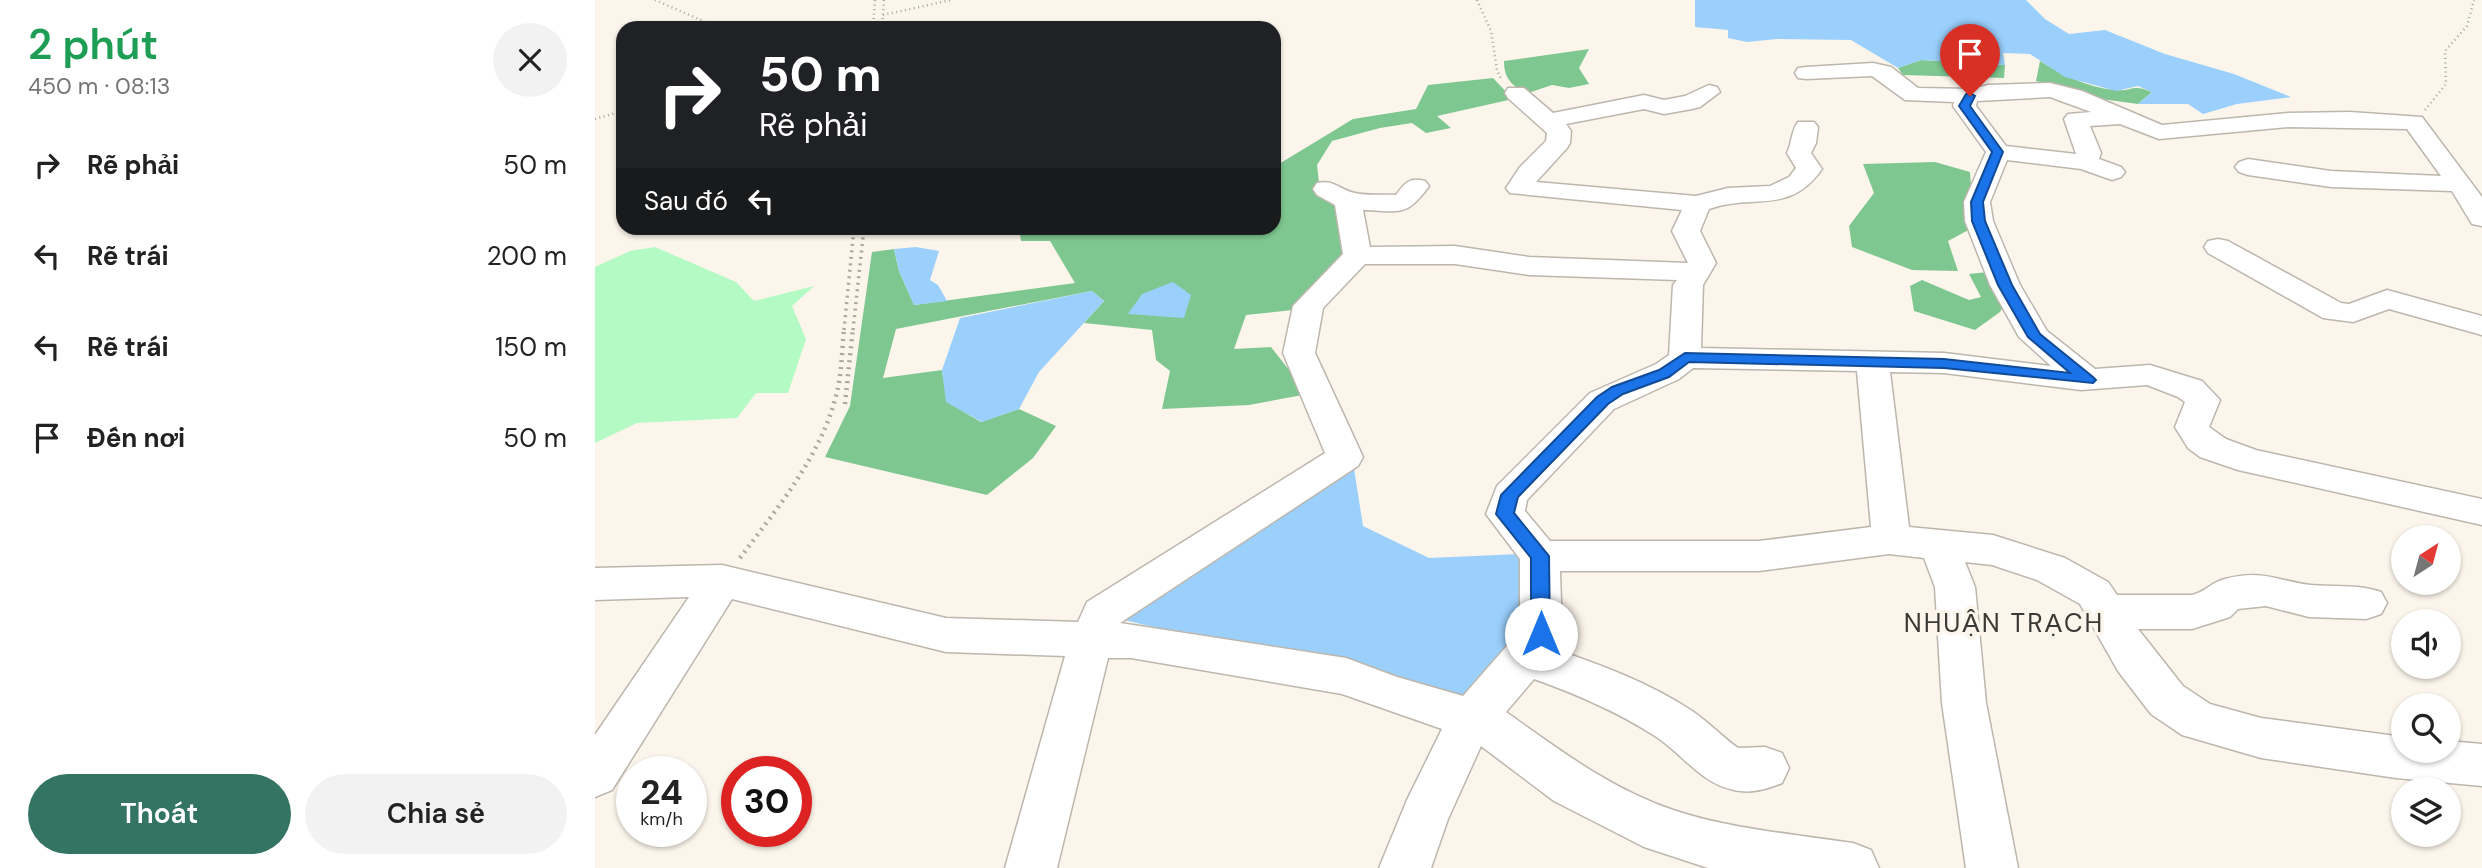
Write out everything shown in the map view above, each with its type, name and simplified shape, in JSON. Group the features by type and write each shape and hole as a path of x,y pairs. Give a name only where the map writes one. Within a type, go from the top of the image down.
{"street":[{"path":"1806,74 1873,69 1882,72 1913,95 1970,96 1988,92 2050,90 2074,96 2159,132 2288,120 2414,122 2474,200"},
{"path":"1548,121 1644,102 1664,107 1692,102 1709,92"},
{"path":"1516,93 1559,131 1558,143 1529,172 1519,188 1698,204 1745,194 1783,193 1799,185 1809,169 1799,153 1807,127"},
{"path":"1970,96 1964,106 1998,152 2085,162 2112,172"},
{"path":"2085,162 2089,153 2077,119 2124,118"},
{"path":"1998,152 1977,202 1979,221 2005,285 2035,337 2088,380"},
{"path":"2248,167 2474,200"},
{"path":"1357,257 1337,195 1399,203 1405,201 1416,186"},
{"path":"1685,358 1688,285 1702,263 1686,231 1698,204"},
{"path":"2218,247 2335,312 2353,313 2387,299 2482,326"},
{"path":"1031,868 1091,639 1102,614 1345,457 1300,353 1308,306 1357,257 1455,255 1529,266 1696,272"},
{"path":"1405,868 1424,816 1472,718 1525,657 1541,634 1540,556 1505,514 1510,495 1602,401 1617,390 1664,374 1685,358 1944,363 2088,380 2150,375 2190,389 2203,400 2199,415 2193,421 2194,433 2213,448 2251,461 2482,513"},
{"path":"1873,361 1890,525 1889,540"},
{"path":"1540,556 1759,556 1851,542 1889,540 1993,550 2051,569 2094,593 2133,658 2167,700 2198,721 2261,738 2396,757 2482,765"},
{"path":"1938,544 1955,587 1963,703 1992,868"},
{"path":"595,584 722,581 946,635 1131,641 1346,676 1390,694 1486,723 1571,785 1662,830 1708,844 1853,868"},
{"path":"595,775 722,581"},
{"path":"2105,612 2192,612 2215,605 2227,594 2266,590 2309,601 2366,603"},
{"path":"1525,657 1576,674 1645,708 1691,736 1729,768 1765,768"}],"path":[{"path":"655,0 703,21"},
{"path":"873,21 875,0"},
{"path":"883,21 884,0"},
{"path":"883,15 951,0"},
{"path":"1477,0 1477,7 1491,32 1500,79 1516,93"},
{"path":"2414,122 2441,93 2449,79 2445,51 2467,26 2474,0"},
{"path":"595,119 616,113"},
{"path":"722,581 797,483 831,416 838,390 853,235"},
{"path":"845,404 863,235"}],"green space":[{"path":"1589,49 1579,68 1589,84 1569,88 1552,85 1525,94 1512,84 1505,72 1504,61"},
{"path":"1921,60 2005,65 2004,78 1903,75 1898,68"},
{"path":"2040,61 2066,76 2094,86 2120,90 2140,88 2152,92 2138,104 2094,98 2036,81"},
{"path":"1493,78 1513,99 1437,116 1451,128 1426,133 1412,123 1380,128 1332,141 1317,165 1320,191 1342,205 1351,256 1292,310 1246,315 1234,349 1271,347 1308,394 1249,405 1162,409 1170,371 1156,360 1152,330 1084,323 1104,301 1092,291 896,329 883,378 942,370 947,402 981,422 1019,409 1056,426 1033,458 987,495 825,457 850,406 872,252 894,249 899,271 914,305 1075,283 1050,241 1021,241 1020,235 1281,235 1281,163 1353,119 1416,109 1428,85"},
{"path":"1935,162 1970,172 1974,227 1948,241 1958,271 1912,270 1852,247 1849,226 1874,193 1863,164"},
{"path":"655,247 736,282 754,301 814,286 792,306 806,339 788,393 756,393 737,418 637,423 595,443 595,267 630,251"},
{"path":"1988,272 2006,301 2000,312 1975,330 1914,311 1910,286 1922,280 1969,300 1981,297 1969,274"}],"water":[{"path":"1695,0 2026,0 2045,19 2069,34 2105,30 2165,54 2234,74 2291,97 2237,104 2203,114 2188,104 2138,104 2152,92 2138,86 2116,91 2065,77 2030,54 2003,53 2005,65 1921,60 1898,68 1851,40 1777,39 1747,42 1728,38 1728,30 1695,27"},
{"path":"916,247 939,251 930,280 938,285 947,301 914,305 899,271 894,249"},
{"path":"1173,282 1191,295 1184,318 1128,314 1142,294"},
{"path":"1092,291 1104,301 1039,372 1019,409 982,422 946,402 942,370 960,318"},
{"path":"1353,462 1363,526 1429,558 1519,554 1531,588 1517,646 1481,686 1455,700 1120,619"}],"district":[{"name":"NHUẬN TRẠCH","path":"2004,623"}],"route":[{"path":"1541,634 1540,556 1505,514 1510,495 1602,401 1617,390 1664,374 1685,358 1944,363 2088,380 2035,337 2005,285 1979,221 1977,202 1998,152 1964,106 1970,96"}]}
